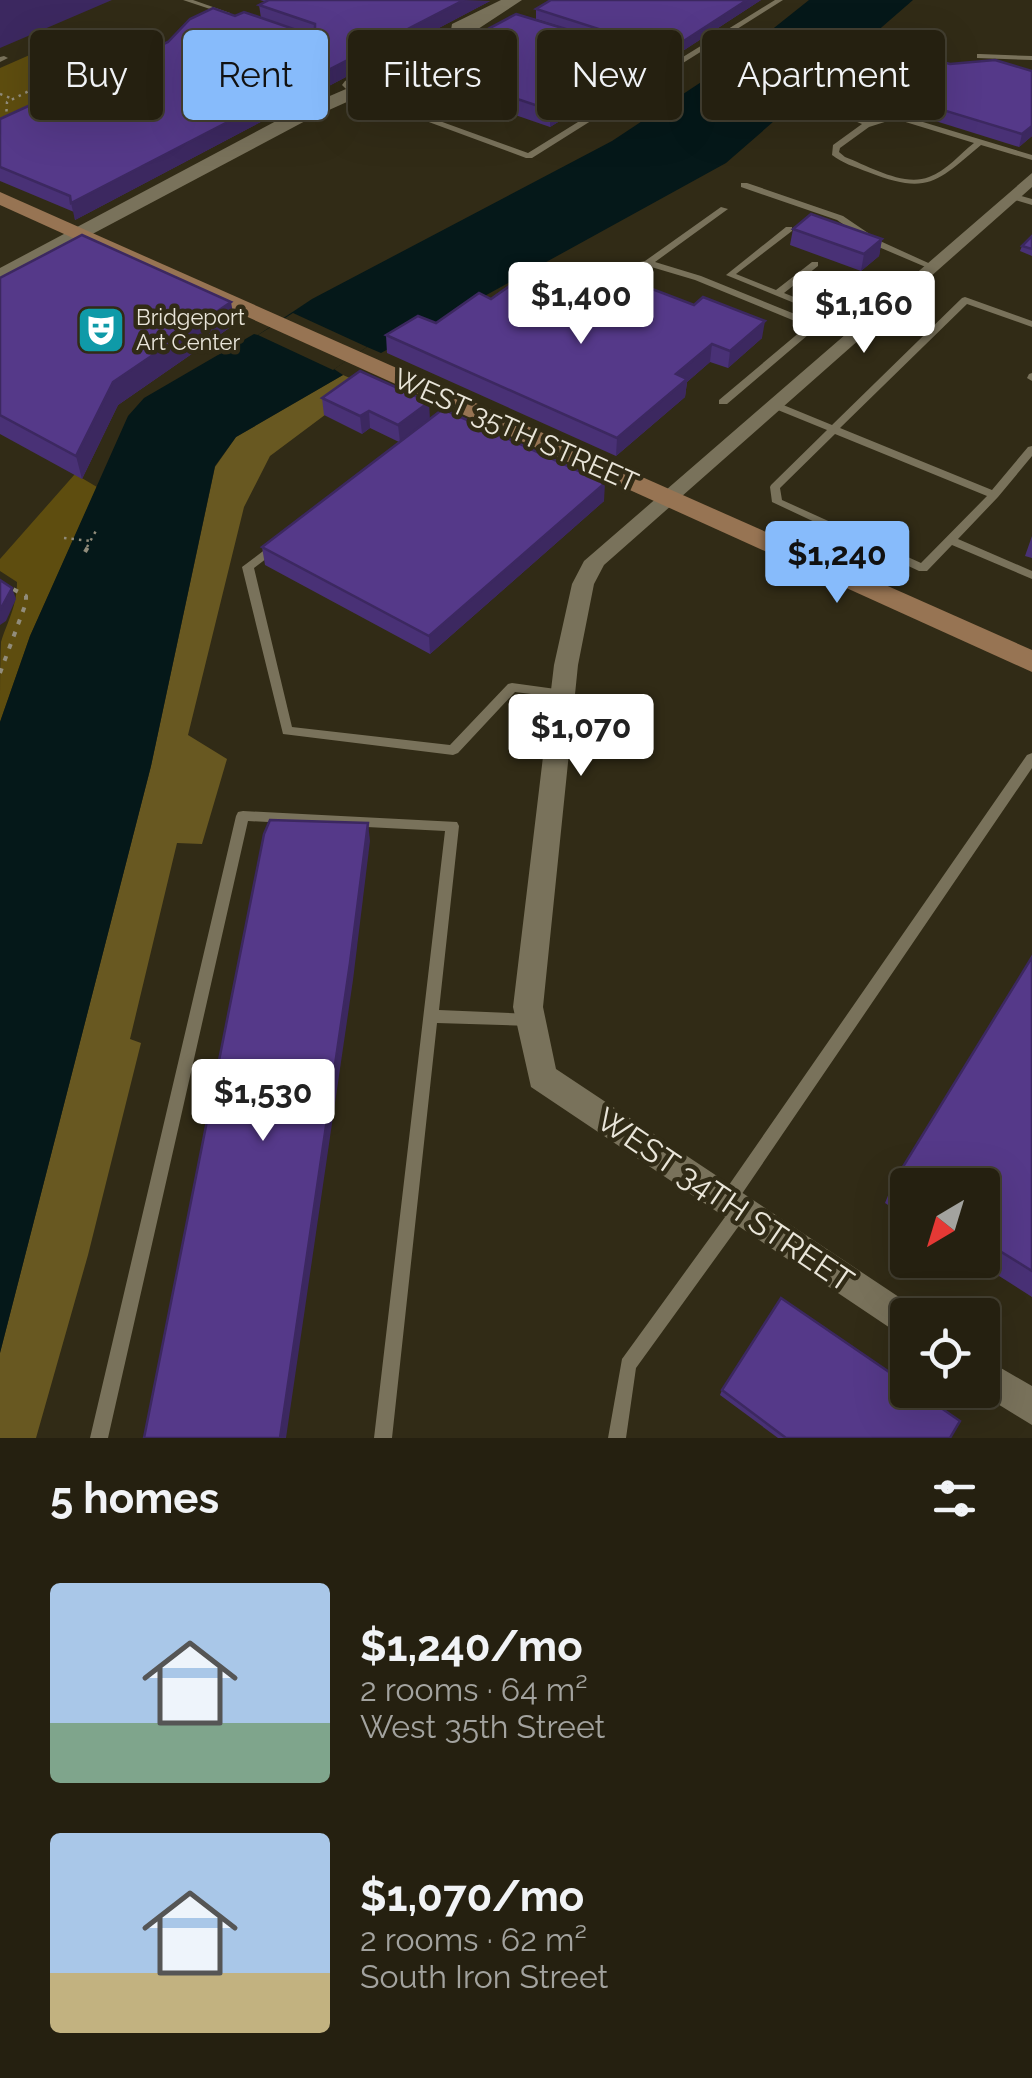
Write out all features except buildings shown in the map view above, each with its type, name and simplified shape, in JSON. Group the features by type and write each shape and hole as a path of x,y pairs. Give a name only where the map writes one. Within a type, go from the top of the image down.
{"main road":[{"name":"WEST 35TH STREET","path":"0,198 352,357 455,408 665,497 1032,662"}],"street":[{"path":"0,277 302,115 352,93 376,70 461,35 503,9"},
{"path":"531,1020 528,1007 563,694 583,584 596,561 1032,178"},
{"name":"WEST 34TH STREET","path":"531,1020 542,1077 890,1312"},
{"path":"1000,1386 1032,1408"}],"lane":[{"path":"186,0 244,19"},
{"path":"682,62 780,0"},
{"path":"980,56 1032,58"},
{"path":"980,142 935,178 911,182 842,159 835,152 836,147 877,118 900,118 980,142 1032,158"},
{"path":"429,120 529,156 588,120"},
{"path":"858,120 869,124"},
{"path":"744,185 840,218 877,243 931,266"},
{"path":"1011,196 1032,202"},
{"path":"552,300 588,275 648,263 724,209"},
{"path":"789,229 730,275 862,326"},
{"path":"648,263 698,278 814,325"},
{"path":"778,294 814,264"},
{"path":"1032,324 966,300 775,487 777,502 924,568 1032,449"},
{"path":"723,402 828,312"},
{"path":"772,404 994,495"},
{"path":"292,533 248,568 288,731 453,750 512,687 563,694"},
{"path":"950,540 1032,575"},
{"path":"617,1438 628,1365 1032,758"},
{"path":"99,1438 242,816 452,826 382,1438"},
{"path":"432,1016 531,1020"}],"path":[{"path":"10,123 4,114 7,102 30,90"},
{"path":"0,96 13,99"},
{"path":"0,96 7,102"},
{"path":"85,552 97,529"},
{"path":"64,538 91,541"},
{"path":"0,673 26,602 26,596 11,588"}],"shaded area":[{"path":"809,0 913,0 879,30 771,30"},
{"path":"30,55 30,115 0,129 0,68"},
{"path":"702,82 702,120 775,120 726,163 381,353 367,347 334,369 343,375 236,437 215,466 151,766 0,1353 0,722 30,636 128,416 144,398 258,335 312,299 612,141 644,120 682,120 682,95"},
{"path":"343,375 365,385 270,456 244,507 188,735 227,759 202,844 177,843 130,1039 141,1043 88,1255 36,1438 0,1438 0,1353 151,766 215,467 236,437"},
{"path":"75,474 97,487 30,636 0,722 1,642 14,606 17,582 0,571 0,559"}],"pier":[{"path":"293,313 367,347 333,370 258,335"}],"place":[{"name":"Bridgeport Art Center","path":"101,330"}]}
